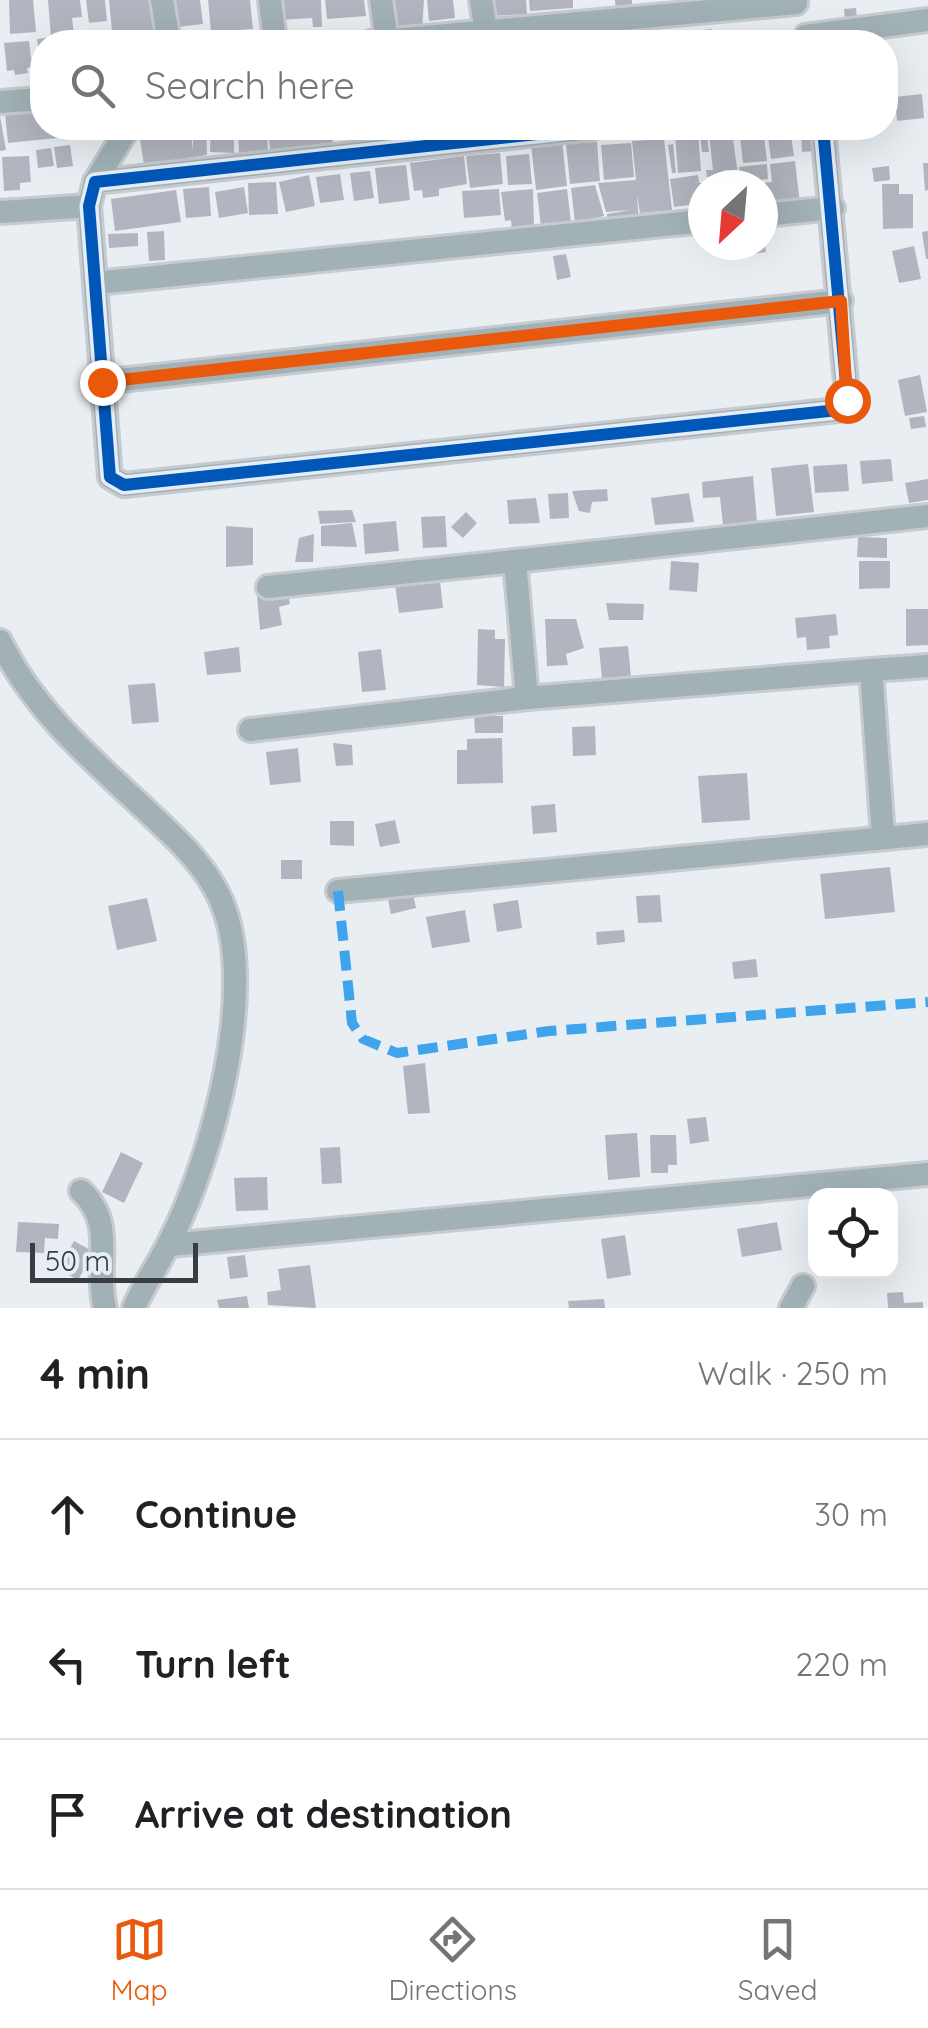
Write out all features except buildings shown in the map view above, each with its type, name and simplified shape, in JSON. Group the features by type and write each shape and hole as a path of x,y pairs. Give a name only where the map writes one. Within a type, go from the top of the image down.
{"street":[{"path":"162,0 167,30"},
{"path":"270,0 274,30"},
{"path":"381,0 385,30"},
{"path":"481,0 486,30"},
{"path":"495,30 589,10 796,2 804,30"},
{"path":"864,30 928,20"},
{"path":"0,102 30,99"},
{"path":"121,140 95,182 89,206 110,478 124,484 838,410 847,400 824,140"},
{"path":"95,182 482,140"},
{"path":"0,212 89,206"},
{"path":"778,214 833,208"},
{"path":"96,283 688,223"},
{"path":"102,382 841,301"},
{"path":"268,586 928,516"},
{"path":"515,561 527,698"},
{"path":"0,641 42,711 176,838 204,872 219,896 230,927 234,1004 222,1096 202,1162 169,1245 134,1308"},
{"path":"250,730 527,698 928,666"},
{"path":"872,670 883,836"},
{"path":"338,891 928,834"},
{"path":"169,1245 928,1174"},
{"path":"81,1190 100,1211 105,1236 98,1282 105,1308"},
{"path":"792,1308 803,1286"}],"marked path":[{"path":"338,891 352,1023 363,1039 397,1053 549,1031 928,1002"}],"cycle path":[{"path":"482,140 95,182 89,206 110,477 124,485 838,410 847,394 824,140"}],"route":[{"path":"102,382 841,301 847,400"}]}
